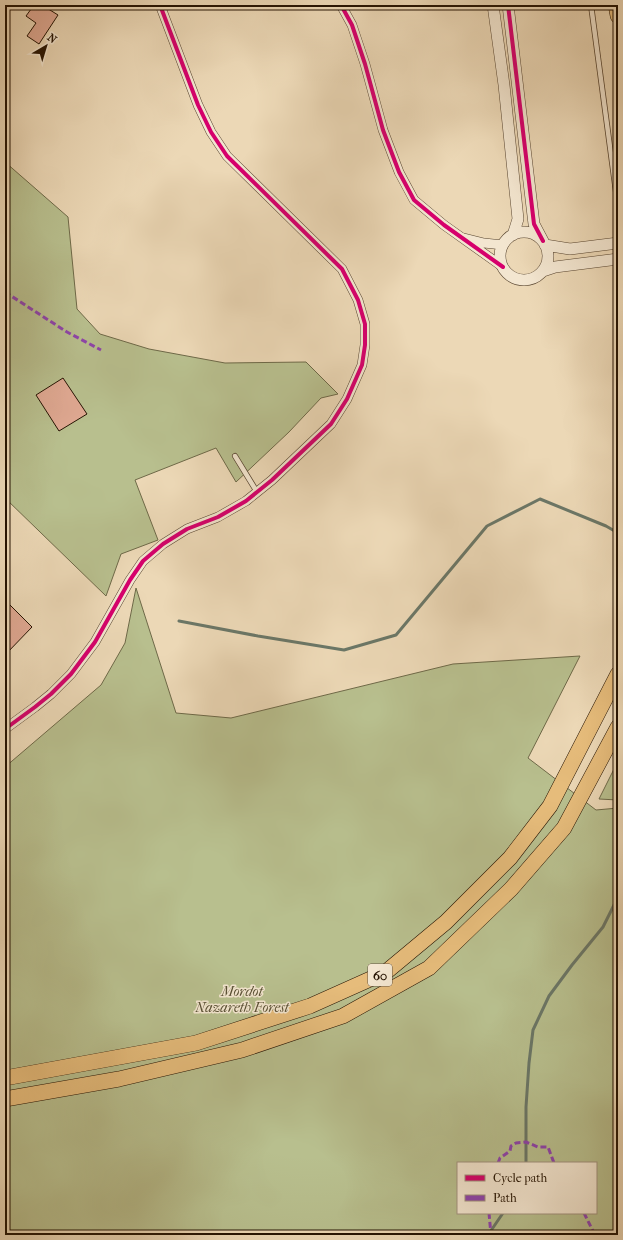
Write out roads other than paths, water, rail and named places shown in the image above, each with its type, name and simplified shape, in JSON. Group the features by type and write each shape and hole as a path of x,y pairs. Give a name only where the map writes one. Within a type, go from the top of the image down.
{"highway":[{"path":"616,5 618,16"},
{"name":"60","path":"5,1078 196,1043 310,1006 386,972 446,922 510,858 550,806 618,674"},
{"name":"60","path":"5,1098 119,1079 242,1050 343,1016 429,968 511,889 564,828 618,727"}],"street":[{"path":"5,729 51,694 71,674 95,642 130,580 143,561 163,544 187,529 218,517 246,501 272,480 331,424 347,400 362,365 365,345 365,324 358,300 342,269 227,156 211,132 198,105 160,5"},
{"path":"341,5 352,25 365,64 383,130 399,172 414,200 459,237 503,267 511,275 522,280 530,279 555,266 618,259"},
{"path":"493,5 504,85 518,219 513,235"},
{"path":"508,5 534,224 544,243 548,256 547,264 543,271"},
{"path":"503,267 500,259 503,245 507,239 520,232 537,236 544,243 570,249 618,243"},
{"path":"459,237 484,243 503,245"}],"lane":[{"path":"591,5 618,207"},
{"path":"235,456 257,492"}],"waterway":[{"path":"179,621 344,650 396,635 487,526 540,499 606,526 618,533"},
{"path":"526,1162 526,1107 533,1030 549,996 603,927 618,897"},
{"path":"488,1235 502,1214"}],"park label":[{"name":"Mordot Nazareth Forest","path":"242,1000"}]}
